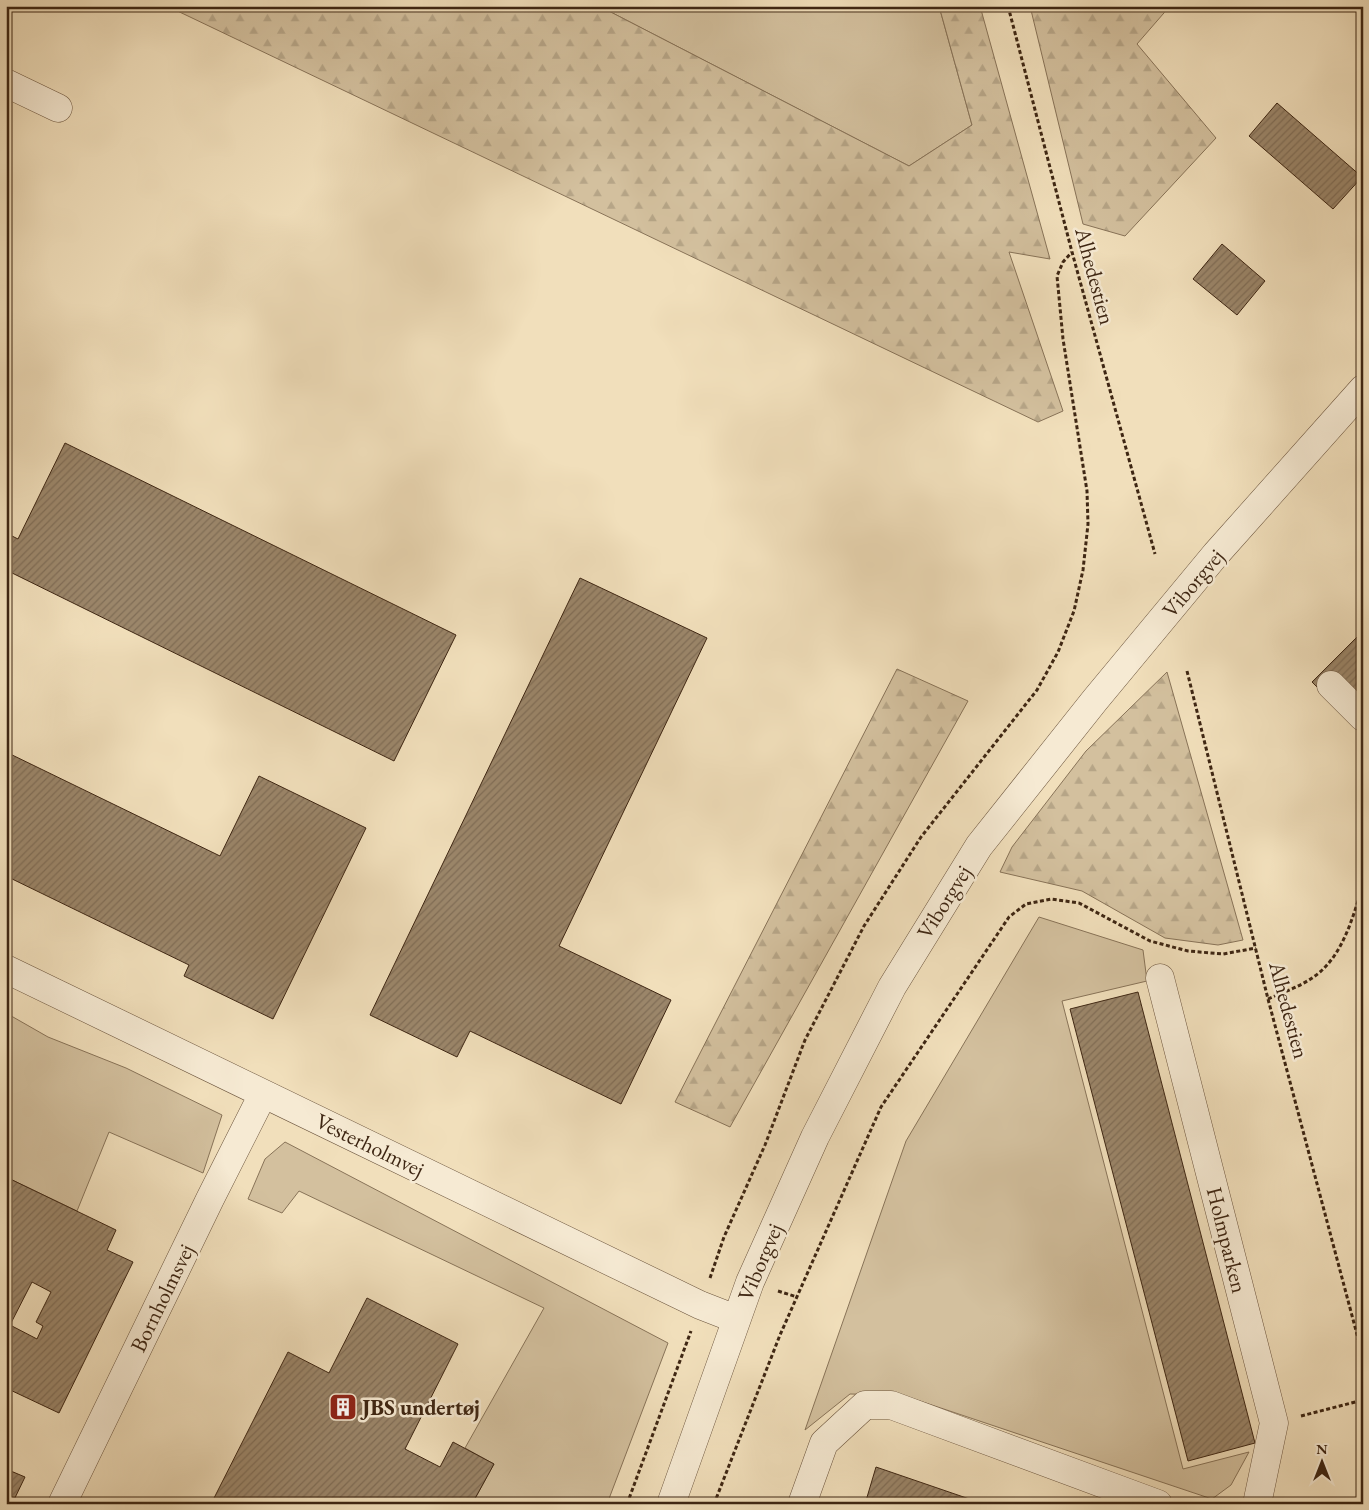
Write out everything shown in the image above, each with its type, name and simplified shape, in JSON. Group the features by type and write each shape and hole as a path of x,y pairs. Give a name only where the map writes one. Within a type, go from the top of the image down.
{"street":[{"path":"6,83 58,108"},
{"name":"Viborgvej","path":"671,1504 750,1282 815,1137 892,987 979,846 1095,700 1210,561 1363,389"},
{"path":"1331,685 1363,717"},
{"name":"Vesterholmvej","path":"6,968 700,1305 736,1319"},
{"name":"Holmparken","path":"1160,978 1274,1423 1257,1504"},
{"name":"Bornholmsvej","path":"62,1504 263,1094"},
{"path":"802,1504 824,1443 865,1405 891,1405 1158,1504"}],"path":[{"name":"Alhedestien","path":"1008,6 1154,554"},
{"path":"626,1504 724,1237 765,1145 805,1040 864,926 921,837 1037,690 1058,652 1074,610 1083,570 1088,524 1087,491 1063,340 1057,276 1063,262 1072,252"},
{"name":"Alhedestien","path":"1187,671 1268,998 1363,1357"},
{"path":"1268,998 1302,984 1321,971 1347,934 1363,886"},
{"path":"714,1504 780,1335 881,1107 1008,917 1026,904 1051,898 1079,902 1150,941 1188,951 1223,954 1256,948"},
{"path":"1274,1423 1363,1400"}],"green space":[{"path":"167,6 599,6 909,166 972,125 939,6 980,6 1050,259 1009,252 1063,411 1038,422"},
{"path":"599,6 939,6 972,125 909,166"},
{"path":"1030,6 1170,6 1137,44 1216,138 1125,236 1083,224"},
{"path":"897,669 968,701 730,1127 675,1102"},
{"path":"1167,672 1243,940 1218,945 1165,938 1082,891 1000,872 1012,847 1086,751"},
{"path":"1039,917 1143,950 1147,981 1062,1001 1183,1469 1249,1452 1231,1485 1212,1499 902,1395 850,1394 805,1430 906,1141"},
{"path":"6,1013 48,1037 126,1068 222,1115 203,1173 109,1132 77,1211 6,1177"},
{"path":"285,1142 668,1343 607,1504 472,1504 494,1464 465,1448 544,1308 299,1191 282,1213 248,1199 265,1159"}],"building":[{"path":"1277,103 1362,177 1333,209 1249,136"},
{"path":"1222,244 1265,281 1237,315 1193,279"},
{"path":"65,443 456,635 394,761 6,570 6,533 18,539"},
{"path":"580,578 707,638 559,946 671,1000 621,1104 470,1031 457,1057 370,1015"},
{"path":"1363,631 1363,703 1324,694 1312,682"},
{"path":"6,752 220,856 259,776 366,828 273,1019 184,976 189,965 6,876"},
{"path":"1138,992 1255,1443 1188,1461 1070,1009"},
{"path":"6,1177 116,1230 107,1250 133,1262 59,1413 6,1388","holes":["32,1282 51,1292 36,1322 43,1326 37,1339 10,1325"]},
{"name":"JBS undertøj","path":"367,1298 458,1344 405,1449 440,1467 453,1442 494,1464 472,1504 211,1504 288,1352 329,1373"},
{"path":"876,1467 984,1504 865,1504"},
{"path":"6,1469 25,1477 12,1504 6,1504"}],"place":[{"name":"JBS undertøj","path":"343,1407"}]}
